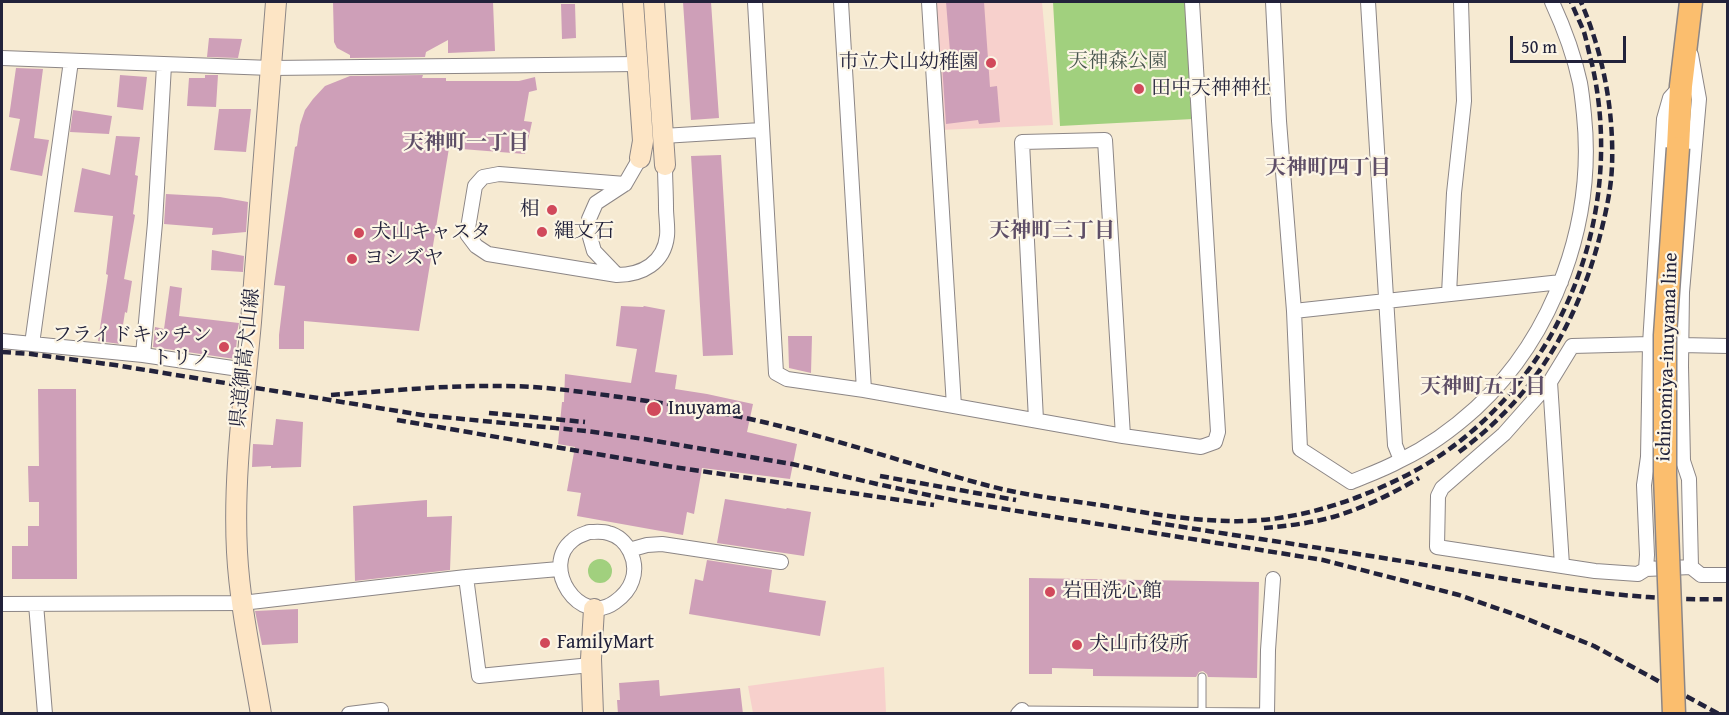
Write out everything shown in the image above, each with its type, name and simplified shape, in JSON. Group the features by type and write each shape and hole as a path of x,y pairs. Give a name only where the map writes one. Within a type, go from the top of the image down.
{"main road":[{"name":"県道御嵩犬山線","path":"261,714 242,603 237,551 238,441 266,139 276,2"},
{"path":"633,2 642,141 640,158"},
{"path":"654,2 665,165"},
{"name":"ichinomiya-inuyama line","path":"1674,714 1665,476 1665,335 1681,86 1691,2"},
{"path":"593,714 591,665 594,609"}],"street":[{"path":"755,2 776,373 787,379 1201,447 1215,442 1218,432 1192,2"},
{"path":"841,2 864,390"},
{"path":"929,2 954,406"},
{"path":"1273,2 1279,121 1294,310 1300,449 1351,482 1401,460 1441,436 1476,408 1516,364 1535,334 1561,282 1577,230 1586,181 1586,137 1580,85 1568,38 1552,2"},
{"path":"1368,2 1395,445 1401,460"},
{"path":"1449,294 1454,193 1464,101 1461,2"},
{"path":"1687,39 1700,99 1682,292 1683,461 1689,479 1691,567"},
{"path":"2,58 271,68 638,64"},
{"path":"32,344 71,61"},
{"path":"143,355 155,223 164,65"},
{"path":"1646,569 1644,485 1648,457 1650,344 1664,119 1670,98 1681,86"},
{"path":"663,136 761,130"},
{"path":"1036,420 1022,142 1105,140 1123,436"},
{"path":"617,275 594,251 589,219 596,203 625,184 640,158"},
{"path":"625,184 499,174 483,177 475,186 467,234 476,246 488,254 617,275 644,271 661,254 667,237 665,165"},
{"path":"1294,310 1561,282"},
{"path":"2,341 143,355 246,370"},
{"path":"1650,344 1572,346 1550,382 1504,434 1442,488 1438,496 1437,547 1596,571 1638,574 1646,569 1691,567 1701,575 1728,574"},
{"path":"1681,345 1728,346"},
{"path":"1550,382 1562,565"},
{"path":"590,532 608,533 626,542 633,560 633,580 624,595 610,606 594,609 578,603 565,586 559,569 563,551 573,540 590,532"},
{"path":"629,549 647,544 662,544 781,562"},
{"path":"2,604 242,603 466,577 559,569"},
{"path":"466,577 479,676 591,665"},
{"path":"1267,713 1268,650 1273,579"},
{"path":"36,604 45,714"},
{"path":"349,714 381,710"}],"lane":[{"path":"1202,677 1202,711"},
{"path":"1020,712 1267,713"}],"shaded area":[{"name":"市立犬山幼稚園","path":"930,2 1042,2 1053,125 940,130"},
{"path":"884,667 886,713 753,713 748,686"}],"green space":[{"name":"天神森公園","path":"1053,2 1186,2 1193,119 1060,126"},
{"path":"600,559 608,563 612,571 608,579 600,583 592,579 588,571 592,563"}],"building":[{"path":"333,2 493,2 495,51 448,53 448,40 426,52 425,57 350,58 350,55 337,48 334,42"},
{"path":"683,2 711,2 719,118 691,120"},
{"path":"946,2 984,2 990,87 997,86 1000,122 979,124 978,120 946,124 942,64 951,64"},
{"path":"561,4 575,4 576,38 562,39"},
{"path":"209,38 242,39 238,58 207,57"},
{"path":"16,68 43,69 34,138 49,140 42,176 10,170 20,119 9,117"},
{"path":"120,75 147,77 143,110 117,107"},
{"path":"205,75 218,75 216,107 187,106 189,78 205,78"},
{"name":"犬山キャスタ","path":"423,75 422,78 446,78 446,81 519,81 535,77 537,90 529,92 524,121 532,122 525,154 449,148 419,331 304,321 304,349 279,349 285,286 274,285 295,147 305,110 325,86 350,76"},
{"path":"219,109 251,109 246,152 214,150"},
{"path":"73,110 112,116 109,134 70,132"},
{"path":"116,136 140,137 135,175 138,176 133,214 135,215 124,279 132,281 120,344 98,341 108,275 106,274 113,216 74,212 82,168 110,175"},
{"path":"721,155 733,355 703,356 691,156"},
{"path":"166,194 220,197 248,202 246,232 212,235 213,228 164,224"},
{"path":"212,250 244,256 243,272 211,270"},
{"path":"170,286 182,288 179,316 239,323 235,359 153,347 155,327 164,329"},
{"path":"621,306 644,306 665,310 655,372 677,375 675,389 753,404 747,432 797,444 790,479 702,468 694,514 687,512 683,535 577,516 581,493 567,491 575,447 558,444 565,374 631,383 637,349 616,346"},
{"path":"788,336 812,336 811,373 789,368"},
{"path":"38,389 76,389 77,579 12,579 12,546 28,546 28,526 39,526 39,502 29,502 28,466 39,466"},
{"path":"276,419 303,422 301,467 252,467 253,444 273,445"},
{"path":"725,499 811,512 804,556 717,543"},
{"path":"427,500 427,517 452,516 450,570 355,581 353,506"},
{"path":"707,560 772,570 769,592 826,601 820,636 689,614 695,579 703,581"},
{"path":"1029,578 1259,582 1257,678 1208,677 1203,671 1199,672 1196,677 1093,676 1093,669 1052,668 1052,674 1029,674"},
{"path":"298,609 298,643 262,645 255,611"},
{"path":"659,680 660,696 740,688 743,714 618,714 619,683"}],"railway":[{"path":"331,395 482,386 519,386 562,390 686,407 759,421 1014,492 1184,518 1228,521 1273,519 1318,510 1361,496 1403,477 1428,463 1475,429 1496,409 1533,364 1562,314 1575,285 1593,223 1601,160 1601,128 1592,64 1584,32 1571,2"},
{"path":"1459,452 1507,410 1546,362 1575,307 1597,247 1610,186 1611,124 1606,82 1589,21 1581,2"},
{"path":"2,352 115,365 422,415 644,439 792,464 961,502 1323,560 1459,595 1522,617 1594,646 1719,714"},
{"path":"489,413 585,422"},
{"path":"397,420 673,467 934,505"},
{"path":"880,476 1016,500"},
{"path":"1264,528 1308,523 1344,513 1377,500 1419,478"},
{"path":"1152,522 1567,588 1647,597 1728,599"}],"place":[{"name":"市立犬山幼稚園","path":"991,63"},
{"name":"田中天神神社","path":"1139,89"},
{"name":"相","path":"552,210"},
{"name":"縄文石","path":"542,232"},
{"name":"犬山キャスタ","path":"359,233"},
{"name":"ヨシズヤ","path":"352,259"},
{"name":"フライドキッチン トリノ","path":"224,347"},
{"name":"Inuyama","path":"654,409"},
{"name":"岩田洗心館","path":"1050,592"},
{"name":"FamilyMart","path":"545,643"},
{"name":"犬山市役所","path":"1077,645"}],"district":[{"name":"天神町一丁目","path":"466,144"},
{"name":"天神町四丁目","path":"1328,169"},
{"name":"天神町三丁目","path":"1052,232"},
{"name":"天神町五丁目","path":"1483,388"}]}
